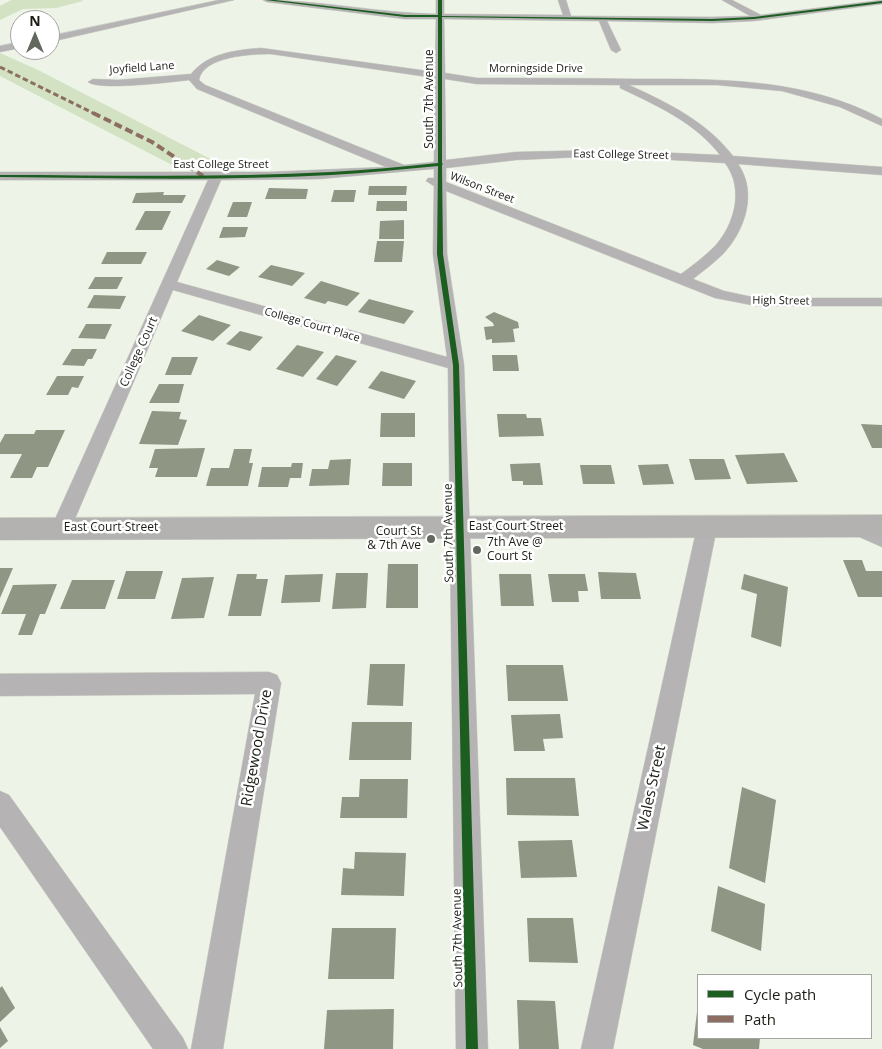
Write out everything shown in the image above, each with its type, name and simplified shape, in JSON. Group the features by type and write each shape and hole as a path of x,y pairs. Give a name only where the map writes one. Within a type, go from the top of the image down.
{"street":[{"path":"60,37 230,0"},
{"path":"268,0 307,2 388,15 712,20 759,17 859,2 882,2"},
{"name":"South 7th Avenue","path":"440,0 442,273 456,365 472,1049"},
{"path":"562,0 568,18"},
{"path":"726,0 759,17"},
{"path":"859,2 882,13"},
{"path":"602,19 616,50"},
{"name":"Morningside Drive","path":"194,78 200,70 219,59 241,52 303,54 441,76 498,82 717,82 773,86 830,100 850,107 882,123"},
{"name":"Joyfield Lane","path":"93,82 118,83 194,78"},
{"name":"Wilson Street","path":"194,78 194,82 201,87 683,280"},
{"path":"616,82 683,115 715,141 732,160 741,182 741,211 736,226 727,242 714,256 683,280"},
{"name":"East College Street","path":"1,177 302,175 402,169 516,156 604,153 882,171"},
{"name":"College Court","path":"61,528 216,176"},
{"name":"High Street","path":"683,280 720,295 748,301 882,302"},
{"name":"College Court Place","path":"168,284 456,365"},
{"path":"855,526 882,539"},
{"name":"East Court Street","path":"0,528 882,526"},
{"name":"Wales Street","path":"597,1049 708,527"},
{"name":"Ridgewood Drive","path":"0,685 269,683 207,1049"},
{"path":"0,804 172,1049"}],"green space":[{"path":"11,0 83,1 56,8 10,10 10,15 0,20 0,6"},
{"path":"0,53 10,57 10,60 16,60 38,70 226,167 176,167 0,76"}],"building":[{"path":"369,186 407,186 406,195 368,195"},
{"path":"269,188 308,189 306,199 265,199"},
{"path":"334,190 356,190 354,202 331,202"},
{"path":"164,192 163,195 186,195 182,203 132,203 136,193"},
{"path":"377,201 407,201 407,211 376,211"},
{"path":"233,202 252,202 247,217 227,217"},
{"path":"145,211 171,211 162,230 135,230"},
{"path":"404,220 404,239 379,239 380,221"},
{"path":"223,227 248,227 245,237 219,238"},
{"path":"377,241 404,241 402,262 374,262"},
{"path":"107,252 147,252 141,264 101,264"},
{"path":"217,260 240,267 229,276 206,269"},
{"path":"271,265 305,273 292,286 258,277"},
{"path":"95,277 123,277 117,289 88,289"},
{"path":"321,281 360,293 347,306 328,301 325,304 304,298"},
{"path":"94,295 126,296 120,309 87,308"},
{"path":"369,299 414,311 404,324 358,312"},
{"path":"494,312 518,322 519,328 513,329 515,342 492,343 492,339 486,340 484,327 494,326 485,317"},
{"path":"199,315 231,325 213,341 181,331"},
{"path":"86,324 112,324 105,339 78,338"},
{"path":"240,331 263,337 250,351 226,344"},
{"path":"297,345 324,352 303,377 276,369"},
{"path":"72,349 97,349 92,359 88,359 84,366 62,365"},
{"path":"336,355 357,361 337,386 316,379"},
{"path":"492,355 517,355 519,371 493,371"},
{"path":"172,357 198,357 191,375 165,375"},
{"path":"381,371 416,381 404,399 368,388"},
{"path":"57,376 84,376 78,388 72,387 68,395 46,395"},
{"path":"159,384 184,384 179,403 149,403"},
{"path":"152,411 181,412 179,419 187,420 178,445 139,444"},
{"path":"381,413 415,413 415,437 380,437"},
{"path":"497,414 526,414 527,418 541,418 544,436 499,437"},
{"path":"861,424 882,425 882,448 872,448"},
{"path":"36,430 65,430 48,467 37,467 32,478 10,478 22,454 0,454 0,443 5,434 34,434"},
{"path":"205,448 197,477 155,477 158,468 149,468 155,449"},
{"path":"234,449 252,449 249,463 253,463 248,486 206,486 211,468 229,468"},
{"path":"784,453 798,482 747,484 735,455"},
{"path":"351,459 349,485 309,486 312,469 328,469 330,460"},
{"path":"689,459 724,459 731,479 695,480"},
{"path":"292,463 303,463 301,478 290,478 288,487 258,487 262,467 291,467"},
{"path":"383,463 412,463 412,486 382,486"},
{"path":"540,463 543,485 523,485 523,481 512,481 510,464"},
{"path":"668,464 674,484 643,485 638,465"},
{"path":"580,465 611,465 615,484 583,484"},
{"path":"843,560 862,560 866,571 882,571 882,597 858,597"},
{"path":"388,564 418,564 418,608 386,608"},
{"path":"0,568 13,568 0,598"},
{"path":"126,571 163,571 155,599 117,599"},
{"path":"598,572 636,573 641,599 601,599"},
{"path":"336,573 368,573 366,608 332,609"},
{"path":"237,574 257,574 256,579 268,579 261,616 228,616"},
{"path":"323,574 320,602 281,603 285,575"},
{"path":"499,574 531,574 534,606 501,606"},
{"path":"548,574 585,574 588,591 578,591 579,602 552,602"},
{"path":"744,574 788,587 781,647 751,637 757,594 741,589"},
{"path":"214,577 204,618 171,619 182,578"},
{"path":"72,580 115,580 105,609 60,609"},
{"path":"57,584 45,614 40,614 32,635 18,635 26,614 1,614 13,585"},
{"path":"370,664 405,664 403,706 367,705"},
{"path":"506,665 563,665 568,701 508,701"},
{"path":"560,714 563,738 543,739 545,751 514,751 511,715"},
{"path":"352,722 412,722 411,760 349,760"},
{"path":"506,778 575,778 579,816 507,815"},
{"path":"360,779 408,779 407,818 340,818 342,797 359,797"},
{"path":"742,787 776,800 765,883 729,868"},
{"path":"572,840 577,877 521,878 518,841"},
{"path":"355,852 406,853 404,896 341,895 343,868 354,869"},
{"path":"718,886 765,904 761,951 711,931"},
{"path":"527,918 573,918 578,963 529,962"},
{"path":"332,928 396,928 394,979 328,979"},
{"path":"2,986 15,1008 0,1022 0,988"},
{"path":"517,1000 555,1001 559,1049 519,1049"},
{"path":"394,1009 393,1049 324,1049 327,1010"},
{"path":"697,1012 697,1039 760,1039 759,1049 703,1049 693,1045"},
{"path":"0,1027 8,1041 0,1048"}],"marked path":[{"path":"0,67 152,142 203,176"}],"cycle path":[{"path":"267,0 405,16 712,20 754,18 882,2"},
{"path":"440,0 440,254 456,365 472,1049"},
{"path":"0,176 276,176 386,170 441,164"}],"place":[{"name":"Court St & 7th Ave","path":"431,539"},
{"name":"7th Ave @ Court St","path":"477,550"}]}
